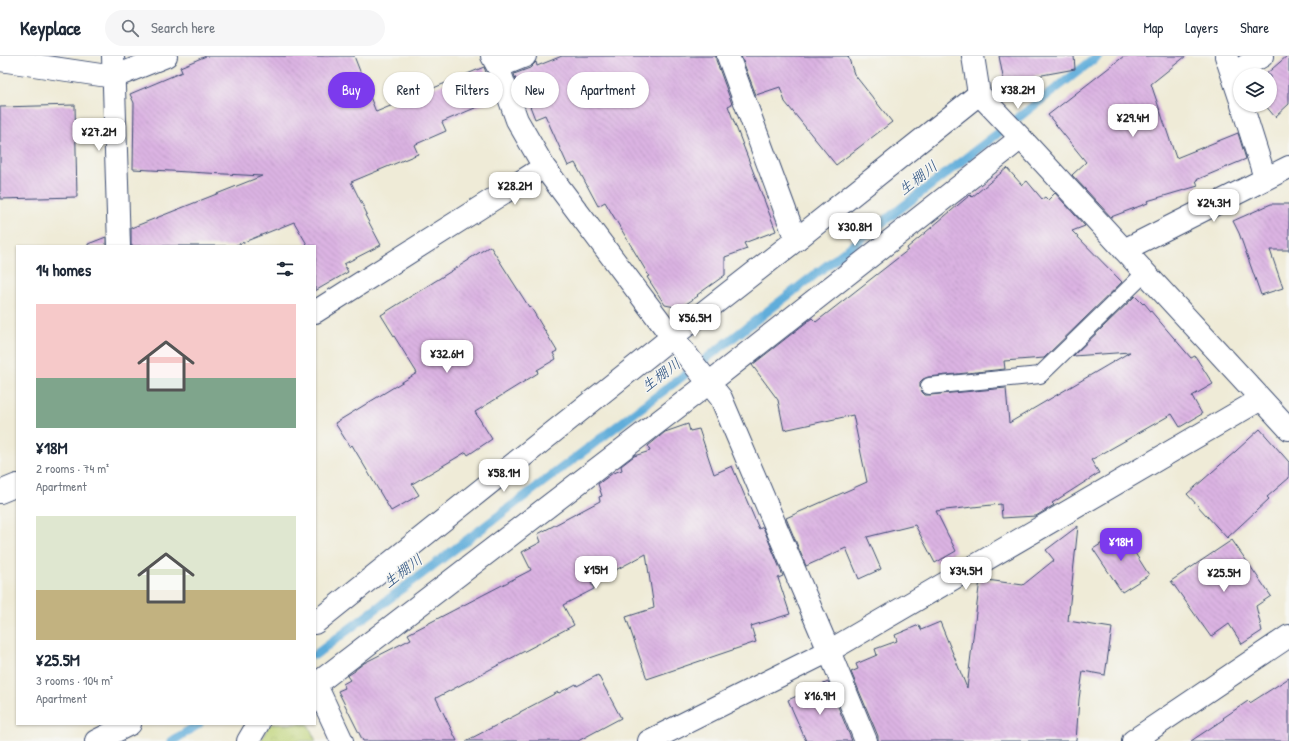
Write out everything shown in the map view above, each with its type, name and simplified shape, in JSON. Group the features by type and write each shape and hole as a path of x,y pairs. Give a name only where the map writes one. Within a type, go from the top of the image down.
{"street":[{"path":"0,60 113,66 166,56"},
{"path":"525,56 495,61 517,120 544,167 672,337 721,398 866,741"},
{"path":"728,56 796,240"},
{"path":"973,56 979,94 1289,429"},
{"path":"1233,77 1229,65 1262,56"},
{"path":"113,66 119,245"},
{"path":"316,622 672,337 979,94"},
{"path":"1244,112 1265,178"},
{"path":"316,683 701,373 1018,135"},
{"path":"316,311 544,167"},
{"path":"1124,250 1289,167"},
{"path":"649,741 829,651 1261,400"},
{"path":"0,492 16,485"},
{"path":"1133,741 1289,636"},
{"path":"316,686 342,741"},
{"path":"96,741 128,725"},
{"path":"248,741 257,725"}],"lane":[{"path":"928,386 1040,375 1145,273"}],"green space":[{"path":"269,725 308,725 316,741 261,741"}],"building":[{"path":"206,56 354,56 360,72 328,72 328,108 374,108 376,112 386,108 434,108 434,88 442,84 442,108 475,108 442,122 446,131 414,145 418,154 351,182 367,214 365,215 381,245 344,264 348,272 316,290 316,245 307,245 294,222 236,245 131,245 131,228 262,176 133,169 134,103 130,94 182,72 180,67"},
{"path":"562,56 716,56 716,60 732,104 728,106 776,231 744,243 747,249 725,257 725,275 680,308 665,305 647,277 649,276 605,202 598,206 575,163 568,166 545,115 535,119 531,108 559,108 559,72 519,72 530,68 536,62 537,66"},
{"path":"741,56 848,56 854,74 892,122 836,165 785,102 780,87 756,95"},
{"path":"999,56 1074,56 1075,69 1004,82"},
{"path":"1124,56 1186,56 1151,84 1176,158 1238,133 1246,159 1196,180 1198,186 1147,201 1148,203 1111,217 1072,175 1086,162 1048,115"},
{"path":"1287,56 1289,56 1289,104 1275,117 1271,112 1277,112 1277,68 1273,68"},
{"path":"484,67 486,72 472,72"},
{"path":"75,105 77,197 0,199 0,107"},
{"path":"1007,168 1022,185 1027,181 1042,199 1045,197 1048,200 1055,193 1085,226 1072,231 1122,282 1044,358 1004,361 1005,369 928,377 920,382 922,392 925,395 930,395 1006,388 1009,423 1130,352 1073,356 1135,296 1143,304 1144,303 1191,358 1195,356 1213,384 1192,396 1202,414 1180,427 1172,414 1091,460 1099,473 1052,503 1054,505 1036,516 1002,518 1001,504 936,511 956,551 935,563 915,525 867,537 881,569 859,579 846,548 806,566 786,518 867,482 853,415 784,430 778,400 752,365 812,318 816,322 908,250 907,248 970,195 972,197"},
{"path":"1271,204 1289,204 1289,250 1270,250 1283,288 1261,295 1239,233 1233,221"},
{"path":"106,237 106,245 88,244"},
{"path":"490,246 529,307 530,306 557,351 553,353 556,359 537,370 538,373 475,412 492,439 468,455 466,452 412,484 419,495 391,511 352,445 350,447 335,423 417,373 381,315"},
{"path":"688,424 690,431 699,429 714,474 732,466 759,529 763,527 783,576 778,578 790,614 751,626 756,642 647,679 626,617 654,608 646,554 591,583 594,589 563,605 574,625 436,698 457,741 363,741 338,691 345,688 343,684 350,680 347,676 364,663 411,639 408,634 531,570 522,552 541,542 538,534 600,501 599,497 602,496 598,484 613,473 622,470 621,466 634,456 650,451 648,446 665,432"},
{"path":"1260,429 1289,462 1289,478 1267,497 1269,499 1227,538 1187,494"},
{"path":"1078,526 1068,621 1112,628 1105,675 1083,671 1076,741 878,741 878,736 851,672 858,669 856,664 877,655 875,649 897,641 895,635 919,625 921,630 940,622 967,688 980,579 1023,585 1054,560 1046,550"},
{"path":"1121,531 1149,575 1122,592 1093,549"},
{"path":"1232,540 1271,596 1256,606 1262,631 1242,644 1229,624 1211,637 1171,581"},
{"path":"598,675 621,718 578,741 466,741 558,692 559,693 576,684 577,686"},
{"path":"1289,678 1289,741 1191,741 1248,701 1250,703"},
{"path":"828,682 852,741 806,741 788,700"}],"waterway":[{"name":"生棚川","path":"316,654 716,351 1098,56"},
{"name":"生棚川","path":"172,741 197,725"}]}
